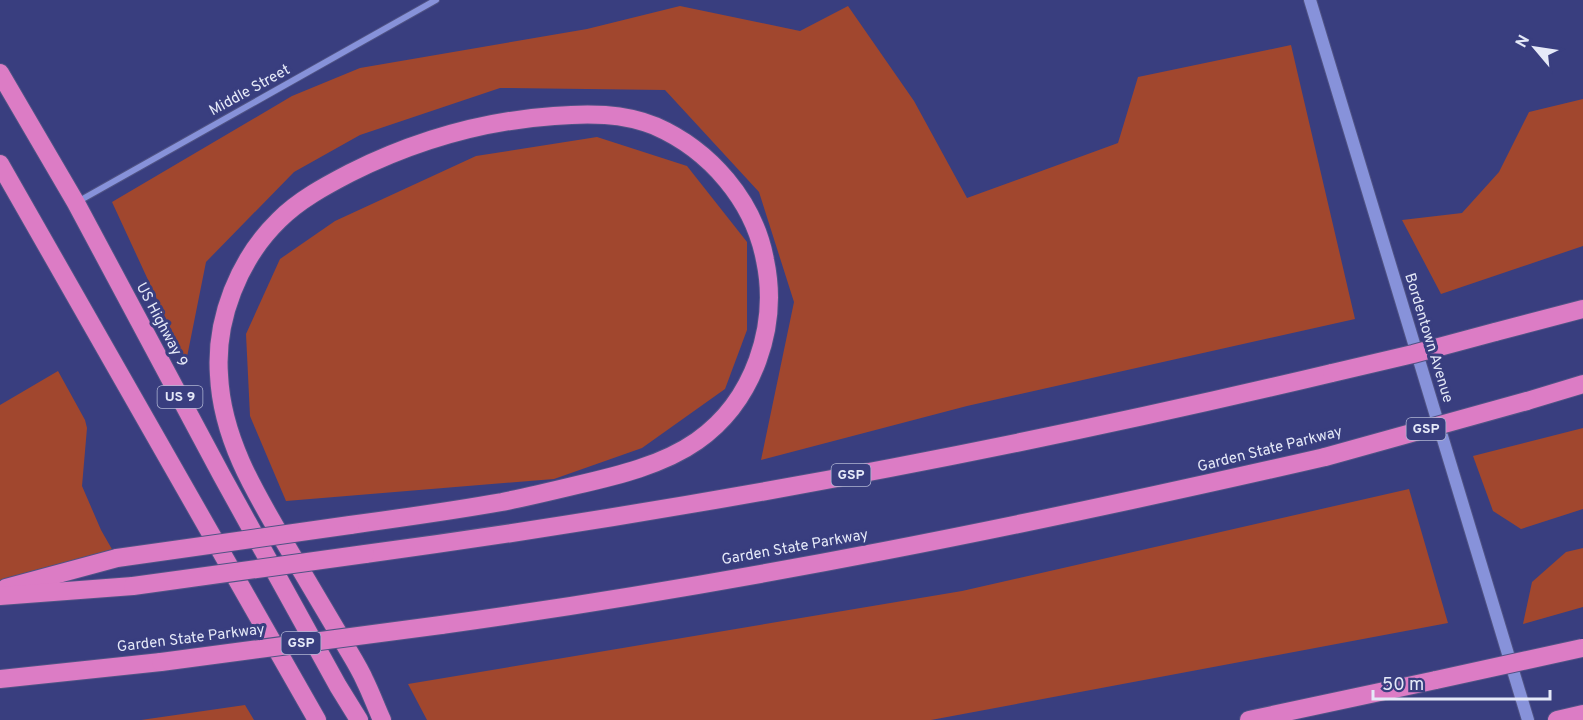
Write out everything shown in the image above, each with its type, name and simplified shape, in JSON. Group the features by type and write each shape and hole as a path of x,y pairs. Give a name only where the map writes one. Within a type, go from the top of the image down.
{"highway":[{"name":"US Highway 9","path":"0,74 76,203 222,476 359,720"},
{"path":"0,589 117,558 350,525 507,501 637,469 679,452 698,441 730,410 754,370 767,326 769,282 760,238 739,198 711,163 694,148 653,125 610,115 566,115 494,123 448,133 371,162 322,188 281,217 253,251 233,291 220,335 218,357 219,378 227,424 235,449 256,495 364,677 382,720"},
{"name":"US 9","path":"0,164 317,720"},
{"name":"GSP","path":"0,596 134,586 539,530 794,486 1130,419 1413,354 1583,309"},
{"name":"Garden State Parkway","path":"0,679 161,662 441,625 530,612 854,556 1063,515 1325,457 1583,384"},
{"path":"1527,401 1583,392"},
{"path":"1249,720 1583,648"},
{"path":"1557,720 1583,714"}],"street":[{"name":"Middle Street","path":"76,203 436,0"},
{"name":"Bordentown Avenue","path":"1310,0 1528,720"}],"shaded area":[{"path":"680,6 800,31 848,6 914,101 967,198 1118,143 1138,77 1291,45 1355,319 967,406 761,460 794,302 759,192 665,90 500,88 360,135 294,172 206,262 186,362 112,202 292,96 360,68 587,29"},
{"path":"1583,99 1583,246 1441,294 1402,220 1462,213 1499,172 1529,112"},
{"path":"597,137 687,166 747,242 747,330 725,389 642,448 554,479 286,501 250,416 246,334 280,259 335,221 476,156"},
{"path":"58,371 85,420 87,428 82,486 101,530 117,558 0,589 0,405"},
{"path":"1583,428 1583,509 1521,529 1493,511 1473,456"},
{"path":"1409,489 1448,623 931,720 427,720 408,684 962,591"},
{"path":"1583,548 1583,607 1523,624 1532,582 1566,552"},
{"path":"245,705 254,720 141,720"}]}
